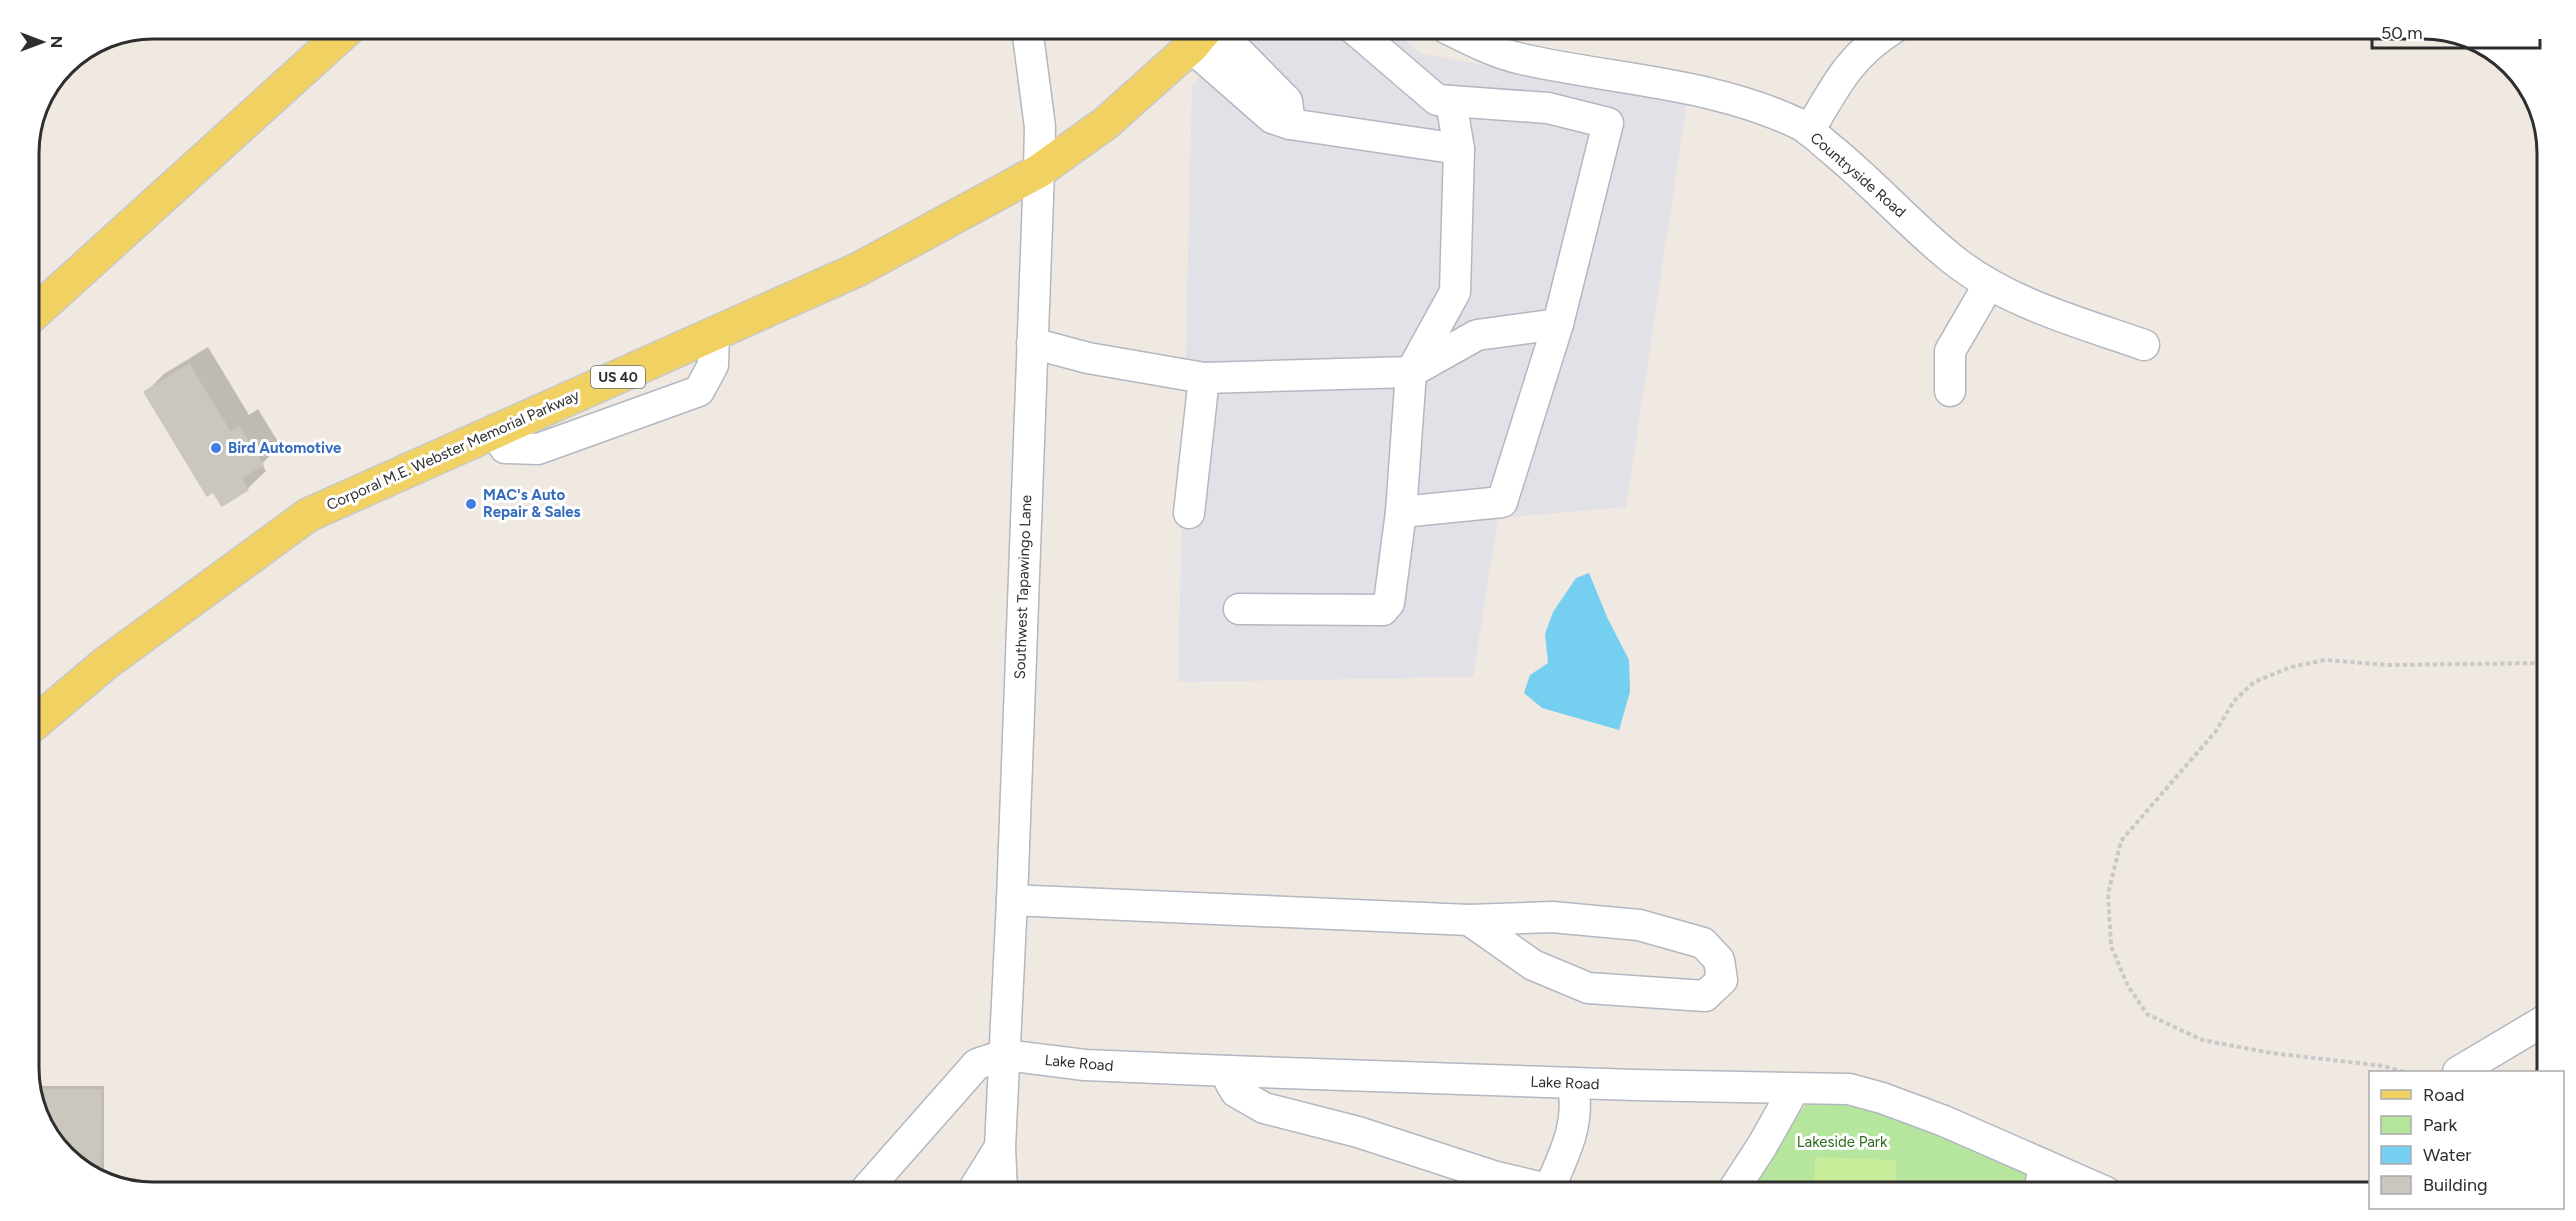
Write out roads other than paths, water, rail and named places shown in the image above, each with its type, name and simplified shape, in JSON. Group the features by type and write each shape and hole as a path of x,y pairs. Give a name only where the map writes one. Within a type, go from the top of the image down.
{"main road":[{"path":"39,309 337,39"},
{"name":"Corporal M.E. Webster Memorial Parkway","path":"39,720 106,663 308,515 859,269 1039,171 1106,123 1200,39"}],"street":[{"name":"Southwest Tapawingo Lane","path":"1002,1182 1000,1147 1012,900 1039,171 1040,127 1028,39"},
{"path":"1208,39 1272,118 1290,124 1459,149"},
{"path":"1366,39 1437,99 1548,108 1608,123 1558,324 1502,502 1401,512"},
{"name":"Countryside Road","path":"1469,39 1520,59 1702,90 1744,102 1801,124 1847,162 1952,259 1989,284 2061,316 2144,345"},
{"path":"1809,131 1845,70 1877,39"},
{"path":"1239,609 1383,610 1389,603 1401,512 1411,372 1455,292 1459,149 1451,101"},
{"path":"1950,391 1950,351 1989,284"},
{"path":"1032,343 1089,358 1204,378 1411,372 1477,335 1558,324"},
{"path":"495,432 505,448 538,449 699,392 713,365 714,334"},
{"path":"1189,513 1204,378"},
{"path":"1012,900 1469,920 1552,917 1639,925 1703,943 1719,960 1722,980 1705,996 1588,988 1533,965 1469,920"},
{"path":"2460,1071 2537,1025"},
{"path":"873,1182 977,1064 1004,1055"},
{"name":"Lake Road","path":"1004,1055 1085,1065 1228,1071 1572,1083 1849,1089 1944,1120 2042,1179 2057,1182"},
{"path":"1228,1071 1230,1082 1236,1092 1264,1108 1358,1132 1518,1182"},
{"path":"1558,1182 1573,1130 1576,1102 1572,1083"},
{"path":"1739,1182 1794,1089"},
{"path":"978,1182 1000,1147"}],"water":[{"path":"1589,573 1607,617 1629,660 1630,692 1619,730 1542,708 1524,693 1530,675 1548,663 1545,634 1553,612 1576,578"}],"place":[{"name":"Bird Automotive","path":"216,448"},
{"name":"MAC's Auto Repair & Sales","path":"471,504"}],"park label":[{"name":"Lakeside Park","path":"1842,1142"}]}
